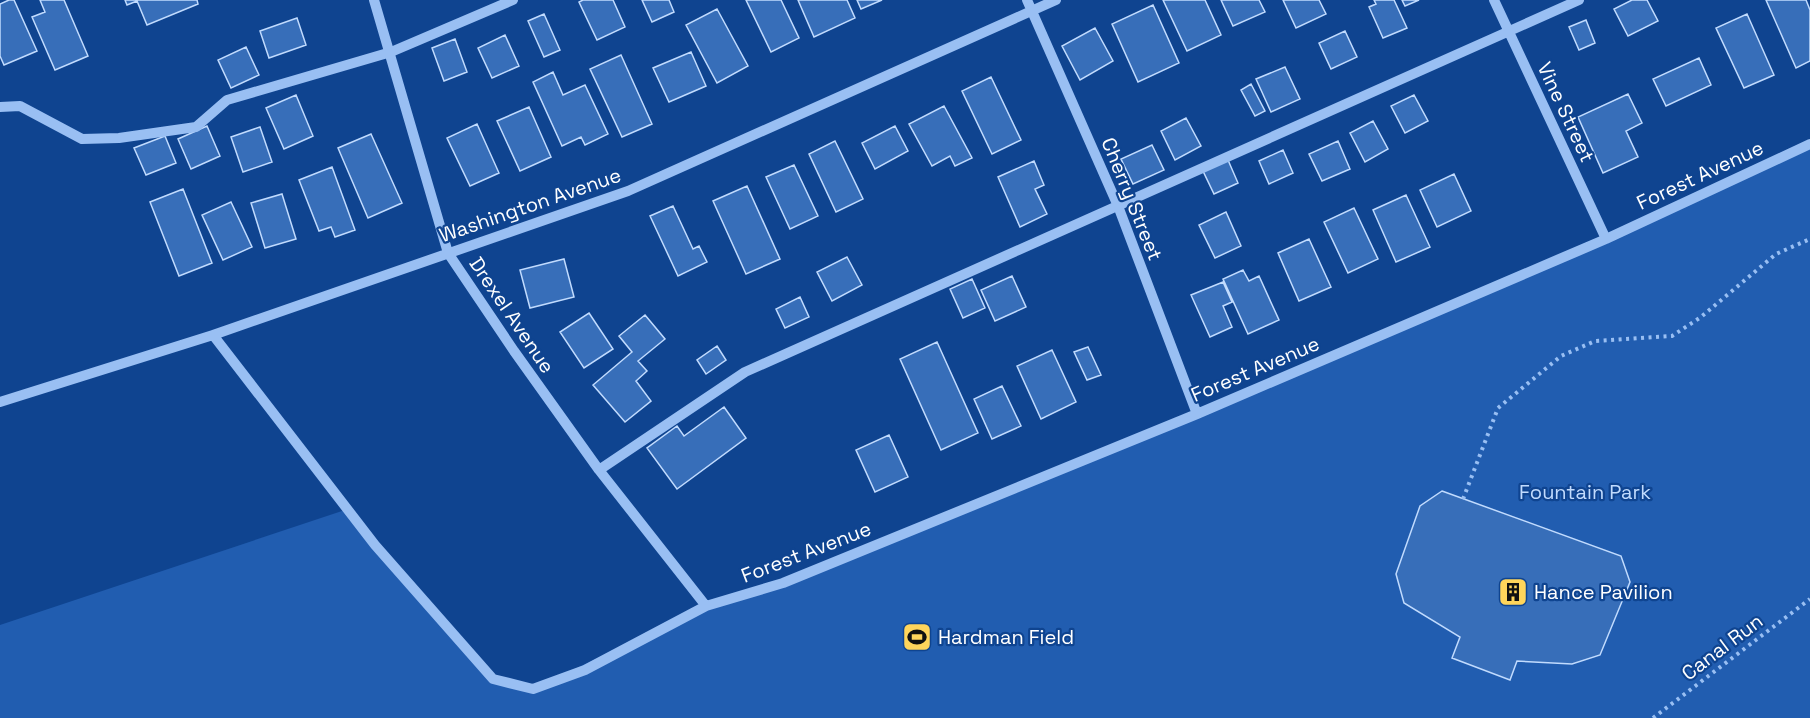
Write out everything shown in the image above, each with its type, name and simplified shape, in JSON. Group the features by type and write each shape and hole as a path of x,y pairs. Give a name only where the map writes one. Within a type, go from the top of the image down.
{"street":[{"name":"Drexel Avenue","path":"374,0 448,253 514,351 599,470 706,606"},
{"path":"0,107 20,106 82,140 119,138 196,127 227,100 391,52 513,0"},
{"name":"Washington Avenue","path":"0,402 213,335 628,191 1029,5 1056,0"},
{"name":"Vine Street","path":"1494,0 1606,239"},
{"path":"599,470 745,372 1579,0"},
{"name":"Cherry Street","path":"1029,5 1118,206 1197,414"},
{"name":"Forest Avenue","path":"213,335 375,545 494,679 533,689 585,670 706,606 783,583 1197,414 1606,239 1810,144"}],"path":[{"path":"1463,499 1498,408 1561,356 1595,341 1672,336 1701,317 1776,254 1810,239"},
{"name":"Canal Run","path":"1653,718 1810,599"}],"green space":[{"name":"Fountain Park","path":"1810,144 1810,718 0,718 0,625 348,509 493,679 533,689 706,606 784,583 1197,414"}],"building":[{"path":"14,0 37,51 4,65 0,56 0,4"},
{"path":"40,0 64,0 88,56 55,70 32,17 45,12"},
{"path":"125,0 197,0 198,4 147,25 137,1 127,5"},
{"path":"613,0 625,27 597,40 579,2"},
{"path":"642,0 669,0 674,12 652,22"},
{"path":"746,0 781,0 799,38 771,52"},
{"path":"798,0 847,0 855,18 814,37"},
{"path":"857,0 882,0 861,9"},
{"path":"1163,0 1205,0 1221,35 1187,51"},
{"path":"1221,0 1259,0 1265,12 1233,26"},
{"path":"1283,0 1319,0 1326,14 1296,28"},
{"path":"1374,0 1394,0 1407,28 1383,38 1369,7 1376,4"},
{"path":"1402,0 1419,0 1405,6"},
{"path":"1632,0 1647,0 1658,21 1628,36 1614,9"},
{"path":"1766,0 1806,0 1810,10 1810,61 1796,68"},
{"path":"1153,5 1179,63 1138,82 1112,24"},
{"path":"717,9 748,66 717,83 686,25"},
{"path":"544,14 560,50 544,57 528,21"},
{"path":"1747,14 1774,75 1744,88 1716,28"},
{"path":"297,18 306,45 269,58 260,31"},
{"path":"1586,20 1595,43 1579,50 1569,27"},
{"path":"1095,28 1113,61 1080,80 1062,46"},
{"path":"1345,31 1357,57 1331,69 1319,43"},
{"path":"505,35 519,66 492,78 478,48"},
{"path":"455,39 467,72 444,81 432,48"},
{"path":"246,47 259,75 231,88 218,60"},
{"path":"691,52 706,86 669,102 653,68"},
{"path":"621,55 652,124 622,137 590,69"},
{"path":"1699,58 1711,85 1666,106 1653,79"},
{"path":"1285,67 1300,99 1271,112 1256,79"},
{"path":"553,72 563,95 585,85 608,134 585,145 581,137 562,146 533,82"},
{"path":"991,77 1021,140 992,154 962,91"},
{"path":"1251,84 1265,111 1255,116 1241,90"},
{"path":"1628,94 1642,123 1626,131 1638,157 1603,173 1578,117"},
{"path":"296,95 313,136 284,149 266,108"},
{"path":"1414,95 1428,121 1405,133 1391,106"},
{"path":"944,106 972,158 955,166 950,156 932,166 909,124"},
{"path":"529,107 551,157 520,171 497,121"},
{"path":"1186,118 1201,146 1175,160 1161,131"},
{"path":"1373,121 1388,149 1365,162 1350,133"},
{"path":"477,124 499,173 470,186 447,138"},
{"path":"207,126 220,156 191,169 178,139"},
{"path":"895,126 908,151 875,169 862,143"},
{"path":"260,127 272,162 243,172 231,137"},
{"path":"371,134 402,203 368,218 338,148"},
{"path":"165,136 176,163 146,175 134,148"},
{"path":"835,141 863,199 836,212 809,154"},
{"path":"1338,141 1350,169 1322,181 1309,154"},
{"path":"1152,145 1164,170 1133,184 1121,159"},
{"path":"1283,150 1293,173 1269,184 1259,161"},
{"path":"1228,160 1238,183 1214,194 1203,171"},
{"path":"1034,161 1044,185 1035,189 1047,214 1020,227 998,177"},
{"path":"794,165 818,216 790,229 766,177"},
{"path":"332,167 355,230 335,237 331,227 319,231 299,180"},
{"path":"1454,174 1471,211 1437,227 1420,190"},
{"path":"747,186 780,259 746,274 713,201"},
{"path":"183,189 212,263 179,276 150,202"},
{"path":"282,194 296,239 265,248 251,203"},
{"path":"1406,195 1430,247 1396,262 1373,210"},
{"path":"231,202 252,247 223,260 202,215"},
{"path":"673,206 693,249 699,246 707,262 678,276 650,216"},
{"path":"1354,208 1378,259 1348,273 1324,222"},
{"path":"1226,212 1241,246 1215,258 1199,225"},
{"path":"1309,239 1331,287 1299,301 1278,253"},
{"path":"847,257 862,285 832,301 817,272"},
{"path":"564,259 574,297 530,308 520,270"},
{"path":"1243,270 1249,281 1259,276 1279,320 1248,334 1223,279"},
{"path":"1012,276 1026,307 995,321 981,290"},
{"path":"972,279 985,308 963,318 950,289"},
{"path":"1223,282 1232,302 1223,306 1232,327 1210,337 1191,295"},
{"path":"800,297 809,317 785,328 776,309"},
{"path":"589,313 613,349 584,368 560,332"},
{"path":"645,315 665,339 638,361 647,371 636,381 651,401 625,422 593,385 632,352 619,336"},
{"path":"937,342 978,433 941,450 900,359"},
{"path":"717,346 726,360 706,374 697,360"},
{"path":"1088,347 1101,375 1087,380 1074,352"},
{"path":"1052,350 1076,402 1041,419 1017,366"},
{"path":"1002,386 1021,426 992,439 974,399"},
{"path":"724,407 746,438 677,489 647,448 677,426 684,436"},
{"path":"889,435 908,477 875,492 856,450"},
{"name":"Hance Pavilion","path":"1442,491 1621,556 1630,582 1600,655 1572,664 1517,661 1510,680 1452,658 1460,637 1404,603 1396,574 1420,506"}],"place":[{"name":"Hance Pavilion","path":"1513,592"},
{"name":"Hardman Field","path":"917,637"}]}
